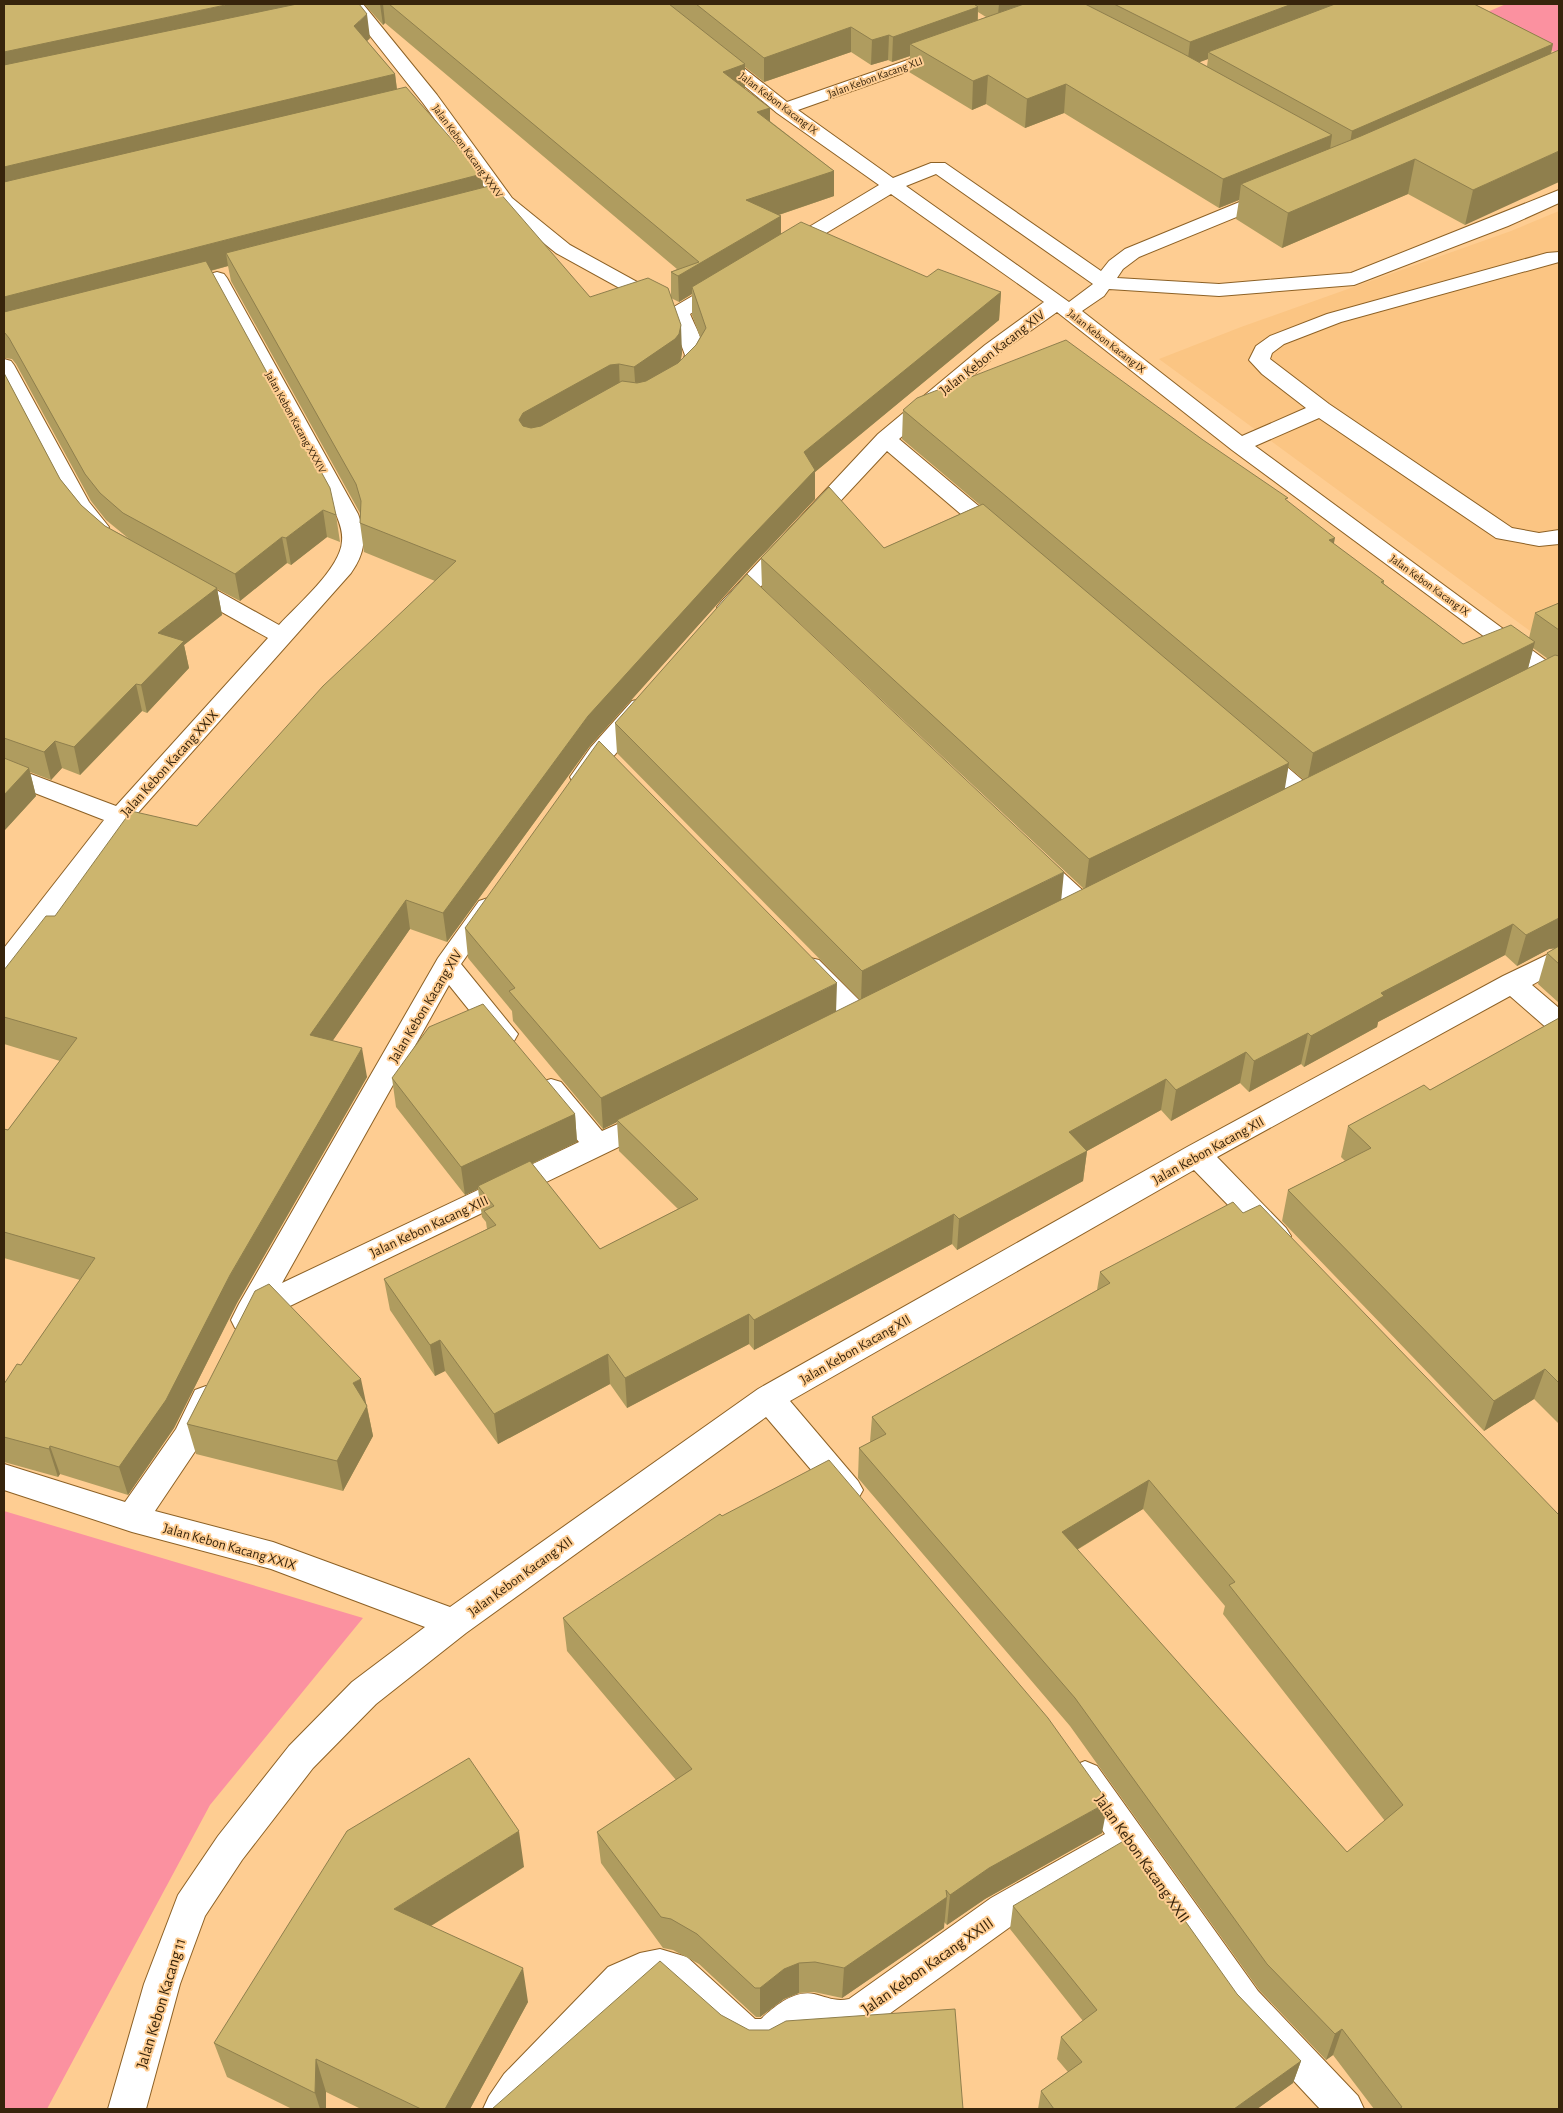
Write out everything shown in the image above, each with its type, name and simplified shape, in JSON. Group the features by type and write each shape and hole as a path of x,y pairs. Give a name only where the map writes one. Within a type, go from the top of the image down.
{"street":[{"name":"Jalan Kebon Kacang XXXV","path":"350,8 430,99 496,204 563,249 679,312"},
{"name":"Jalan Kebon Kacang IX","path":"699,41 784,109 1062,307 1240,445 1554,677"},
{"name":"Jalan Kebon Kacang XLI","path":"784,109 958,47"},
{"path":"410,104 430,99"},
{"path":"773,257 892,185 938,167 1105,283 1219,290 1354,279 1501,222 1559,196"},
{"name":"Jalan Kebon Kacang XIV","path":"714,624 754,595 886,439 992,349 1062,307 1097,292 1116,265 1132,253 1288,190"},
{"path":"1554,257 1334,318 1277,340 1263,350 1259,360 1321,409 1504,533 1529,539 1552,539 1559,537"},
{"path":"658,391 687,370 694,362 695,355 679,312 739,277"},
{"name":"Jalan Kebon Kacang XXXIV","path":"218,278 347,514 354,532 353,551 343,568"},
{"path":"4,364 79,505 97,526 114,541"},
{"path":"1240,445 1321,409"},
{"path":"886,439 1013,547"},
{"name":"Jalan Kebon Kacang XXIX","path":"4,966 120,817 343,568"},
{"path":"171,574 282,636"},
{"path":"1525,685 1554,677"},
{"path":"571,792 607,760 657,688"},
{"path":"1238,739 1314,792 1278,809"},
{"path":"4,772 120,817"},
{"path":"1017,844 1082,904"},
{"name":"Jalan Kebon Kacang XIV","path":"132,1518 187,1438 250,1312 447,965 503,886"},
{"path":"1055,918 1108,891"},
{"path":"795,952 867,1012 831,1030"},
{"name":"Jalan Kebon Kacang XII","path":"230,1848 301,1757 364,1693 454,1623 769,1398 1197,1155 1559,958"},
{"path":"447,965 599,1146"},
{"path":"1512,983 1559,1023"},
{"name":"Jalan Kebon Kacang XIII","path":"250,1312 599,1146 670,1110"},
{"path":"1197,1155 1297,1258"},
{"path":"769,1398 868,1514"},
{"name":"Jalan Kebon Kacang XXIX","path":"4,1477 132,1518 272,1556 454,1623"},
{"name":"Jalan Kebon Kacang XXII","path":"1068,1753 1245,2003 1345,2109"},
{"name":"Jalan Kebon Kacang XXIII","path":"502,2109 517,2087 621,1979 638,1971 660,1964 674,1969 745,2034 756,2038 767,2037 797,2013 812,2011 837,2018 847,2018 858,2014 1004,1910 1128,1838"},
{"name":"Jalan Kebon Kacang 11","path":"128,2109 162,1984 191,1907 230,1848"}],"shaded area":[{"path":"1506,4 1559,4 1559,54 1478,16"},
{"path":"1559,211 1559,624 1537,636 1159,359 1241,327 1511,231"},
{"path":"4,1511 363,1618 210,1805 47,2109 4,2109"}],"building":[{"path":"4,4 230,4 4,52"},
{"path":"297,4 359,4 367,14 354,26 395,74 4,167 4,65"},
{"path":"389,4 669,4 745,64 723,72 770,108 757,112 834,171 746,200 781,216 678,276 671,272 699,262"},
{"path":"696,4 974,4 978,7 893,37 889,35 872,40 851,27 764,58"},
{"path":"1024,4 1085,4 1182,53 1332,135 1223,179 1066,84 1027,99 988,75 973,81 910,44"},
{"path":"1114,4 1292,4 1190,42"},
{"path":"1335,4 1474,4 1553,44 1352,131 1208,52"},
{"path":"1559,50 1559,151 1473,190 1415,159 1288,213 1241,184 1361,136"},
{"path":"406,87 482,174 4,297 4,182"},
{"path":"493,185 590,297 648,278 668,288 681,325 679,334 675,339 634,367 619,364 610,365 523,413 519,420 523,426 531,428 541,426 622,381 637,383 646,381 678,363 696,345 706,328 692,287 801,222 927,277 938,269 1001,292 804,452 815,470 736,553 588,716 443,913 406,900 310,1035 362,1048 230,1275 166,1400 119,1467 50,1446 49,1449 4,1437 4,1384 17,1364 21,1365 95,1258 4,1232 4,1129 8,1130 77,1038 4,1017 4,970 46,916 55,916 131,811 197,826 323,686 456,561 360,523 361,501 356,484 226,253"},
{"path":"206,261 330,488 336,515 323,510 286,538 282,537 235,574 123,513 100,493 85,474 9,338 4,333 4,312"},
{"path":"1066,340 1203,440 1288,498 1285,499 1335,538 1329,540 1463,644 1511,625 1535,642 1313,753 903,410 917,398"},
{"path":"4,373 60,479 81,505 105,526 217,588 158,633 184,641 141,685 136,684 74,747 55,741 44,752 4,738"},
{"path":"829,487 884,548 983,504 1289,763 1089,859 761,558"},
{"path":"747,574 1064,872 862,971 615,723"},
{"path":"1559,603 1559,630 1535,613"},
{"path":"1555,655 1559,656 1559,918 1526,935 1513,924 1381,993 1384,996 1311,1036 1308,1033 1254,1061 1246,1052 1176,1090 1166,1079 1069,1132 1087,1151 959,1219 954,1214 754,1320 749,1314 625,1378 608,1354 494,1414 440,1340 430,1345 384,1279 496,1225 484,1211 494,1206 478,1186 530,1161 600,1249 698,1199 617,1120"},
{"path":"599,741 837,983 601,1098 509,991 515,988 465,928"},
{"path":"4,758 29,768 4,795"},
{"path":"1559,946 1559,964 1547,953"},
{"path":"483,1004 575,1114 461,1167 392,1078 429,1027"},
{"path":"1559,1018 1559,1383 1545,1369 1494,1401 1288,1190 1371,1148 1348,1126 1424,1085 1430,1090"},
{"path":"1233,1202 1243,1213 1260,1205 1559,1514 1559,2109 1399,2109 1402,2107 1342,2029 1335,2034 1267,1964 1075,1698 859,1448 886,1434 872,1417 1110,1283 1100,1272","holes":["1149,1480 1235,1582 1229,1585 1403,1805 1347,1852 1062,1532"]},
{"path":"269,1284 361,1379 353,1383 367,1406 337,1461 187,1424 255,1291"},
{"path":"829,1460 1048,1718 1108,1802 989,1868 950,1895 946,1890 947,1897 844,1968 815,1962 799,1963 784,1969 760,1988 755,1988 697,1934 671,1919 661,1917 597,1832 692,1769 563,1618 720,1514 722,1516"},
{"path":"469,1758 519,1831 394,1909 523,1968 445,2109 421,2109 316,2059 315,2093 214,2043 347,1831"},
{"path":"1127,1839 1237,1994 1301,2061 1234,2109 1054,2109 1041,2091 1082,2062 1061,2037 1097,2010 1013,1906"},
{"path":"660,1961 721,2015 749,2030 769,2030 786,2021 955,2009 963,2109 492,2109"}]}
